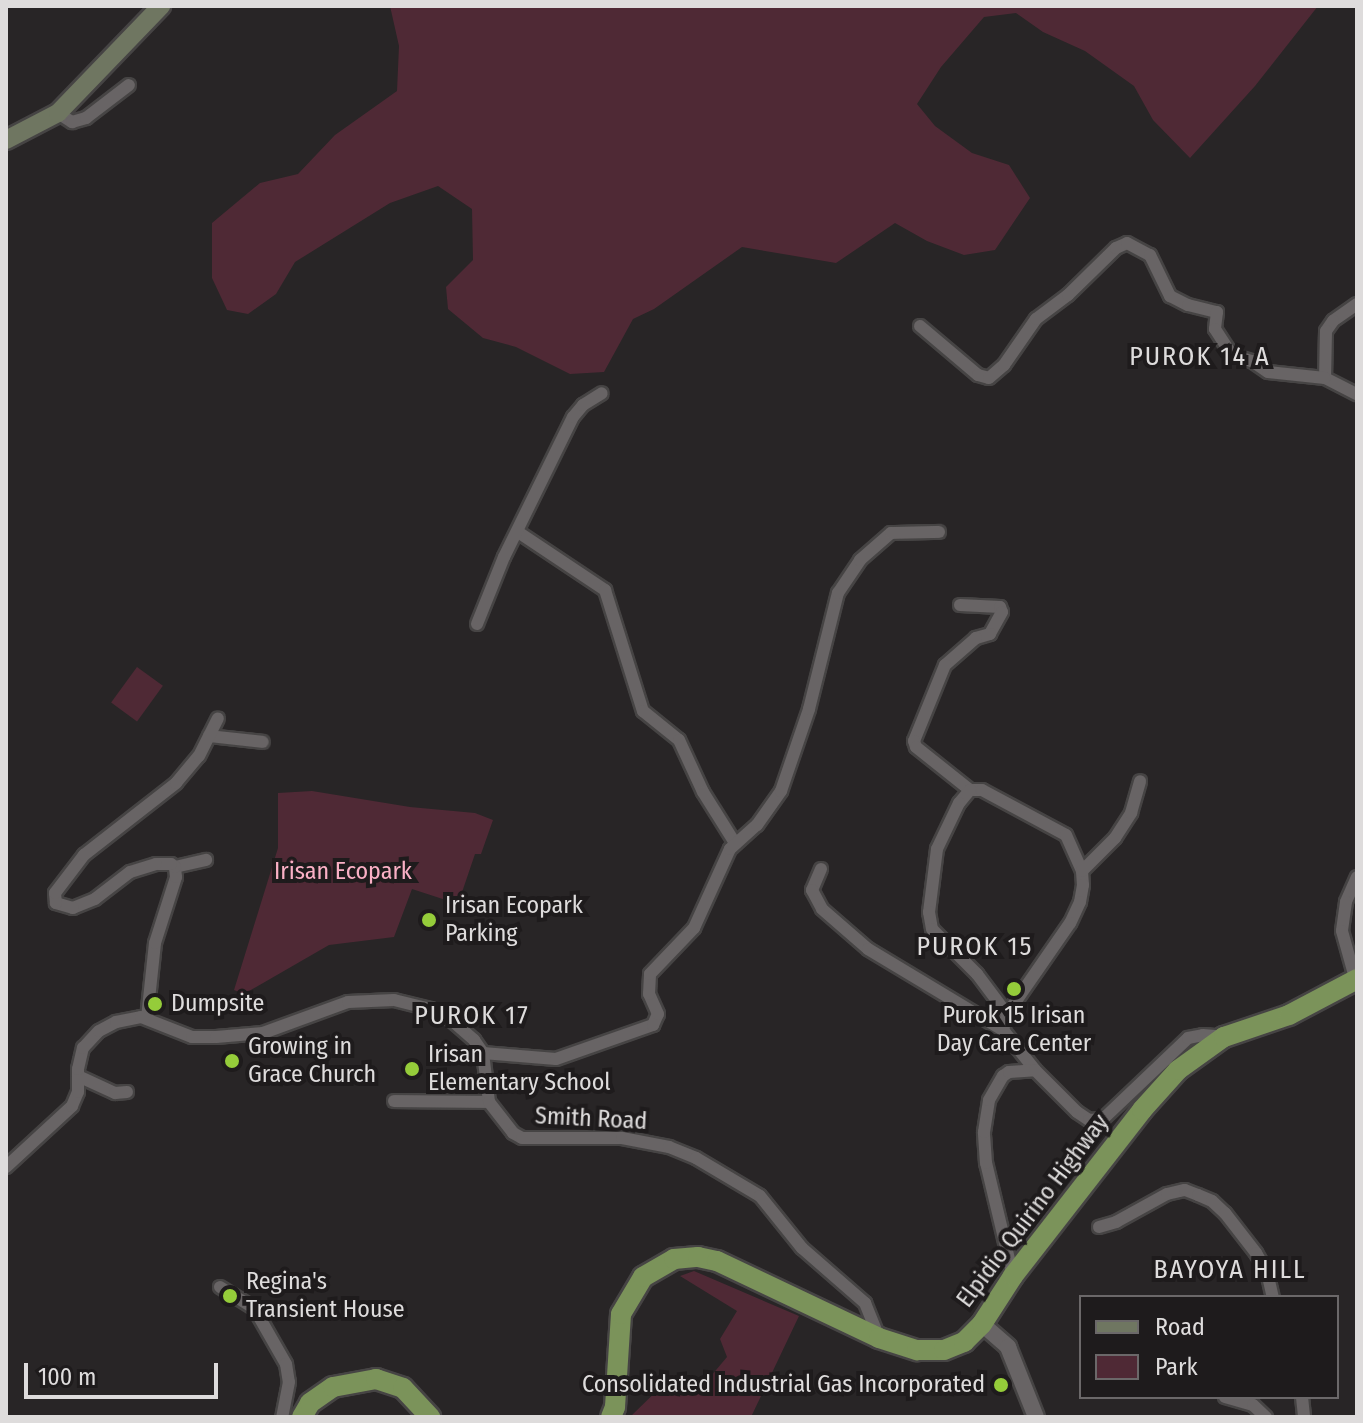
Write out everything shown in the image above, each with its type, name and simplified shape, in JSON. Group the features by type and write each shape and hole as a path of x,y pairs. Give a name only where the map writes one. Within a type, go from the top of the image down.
{"highway":[{"name":"Elpidio Quirino Highway","path":"611,1417 615,1407 621,1314 643,1277 674,1259 698,1257 717,1261 879,1338 917,1350 944,1350 964,1342 982,1324 1013,1276 1142,1110 1178,1070 1224,1037 1289,1015 1357,982"},
{"path":"302,1417 322,1393 338,1385 364,1379 388,1382 403,1388 430,1417"}],"main road":[{"path":"6,140 58,113 161,6"}],"street":[{"path":"58,113 72,122 86,118 129,85"},
{"path":"920,326 978,375 989,378 1004,365 1036,319 1068,295 1116,248 1127,243 1150,255 1170,296 1188,305 1217,312 1215,329 1232,355 1252,361 1268,372 1325,378 1357,394"},
{"path":"1325,378 1326,331 1333,321 1357,304"},
{"path":"477,624 573,417 583,405 602,393"},
{"path":"518,532 605,590 643,711 679,740 703,792 735,843"},
{"path":"483,1053 556,1059 621,1039 653,1025 658,1014 649,994 650,974 694,928 735,843 767,813 785,780 809,709 833,608 849,576 874,546 891,533 939,532"},
{"path":"960,605 1000,607 1002,612 990,634 976,638 945,665 914,741 970,790 982,790 1066,835 1082,871 1080,902 1070,923 1007,1014 1003,1030"},
{"path":"206,860 175,867 156,864 130,872 95,899 73,908 61,906 54,899 55,893 84,855 176,783 199,756 218,718"},
{"path":"209,736 263,742"},
{"path":"1082,871 1115,838 1131,813 1140,781"},
{"path":"970,790 959,803 937,849 929,912 932,929 977,974 1007,1014"},
{"path":"147,1018 155,943 176,877 175,867"},
{"path":"821,869 812,890 822,909 868,949 1003,1030 1035,1070 1089,1120 1103,1119 1188,1038 1203,1035 1224,1037"},
{"path":"1357,877 1342,916 1344,948 1357,982"},
{"path":"6,1167 72,1106 78,1092 83,1048 99,1031 131,1017 147,1018 200,1038 263,1033 348,1002 394,1000 431,1009 450,1019 483,1053 489,1102 394,1101"},
{"path":"1013,1276 986,1163 984,1132 989,1100 1003,1076 1009,1072 1035,1070"},
{"path":"78,1076 115,1093 127,1092"},
{"name":"Smith Road","path":"489,1102 505,1125 522,1138 594,1136 669,1147 696,1158 760,1196 802,1248 865,1303 879,1338"},
{"path":"1099,1227 1116,1222 1167,1194 1185,1190 1198,1195 1212,1201 1225,1213 1256,1253 1267,1272 1273,1295"},
{"path":"220,1287 254,1308 286,1364 289,1382 282,1417"},
{"path":"982,1324 1008,1347 1036,1417"},
{"path":"1228,1399 1234,1403 1253,1405 1266,1417"}],"green space":[{"path":"390,6 1318,6 1255,86 1190,158 1153,120 1134,86 1085,51 1043,32 1016,13 984,17 941,67 917,104 935,126 972,153 1009,165 1030,198 995,250 964,255 927,241 895,223 836,263 742,247 654,309 633,319 604,372 570,374 516,347 483,338 448,309 446,287 473,260 472,209 438,186 390,203 295,262 276,294 248,314 227,310 212,278 212,223 260,183 298,174 335,135 397,91 399,46"},
{"path":"137,667 163,686 137,721 111,703"},
{"name":"Irisan Ecopark","path":"312,791 410,807 475,813 493,820 481,854 475,854 458,904 412,889 394,937 329,945 244,994 234,990 278,848 278,793"},
{"path":"694,1271 799,1316 751,1417 630,1417 673,1375 700,1389 727,1357 720,1339 737,1311 680,1276"}],"place":[{"name":"Irisan Ecopark Parking","path":"429,920"},
{"name":"Purok 15 Irisan Day Care Center","path":"1014,989"},
{"name":"Dumpsite","path":"155,1004"},
{"name":"Growing in Grace Church","path":"232,1061"},
{"name":"Irisan Elementary School","path":"412,1069"},
{"name":"Regina's Transient House","path":"230,1296"},
{"name":"Consolidated Industrial Gas Incorporated","path":"1001,1385"}],"district":[{"name":"PUROK 14 A","path":"1200,357"},
{"name":"PUROK 15","path":"975,947"},
{"name":"PUROK 17","path":"472,1016"},
{"name":"BAYOYA HILL","path":"1230,1270"}]}
